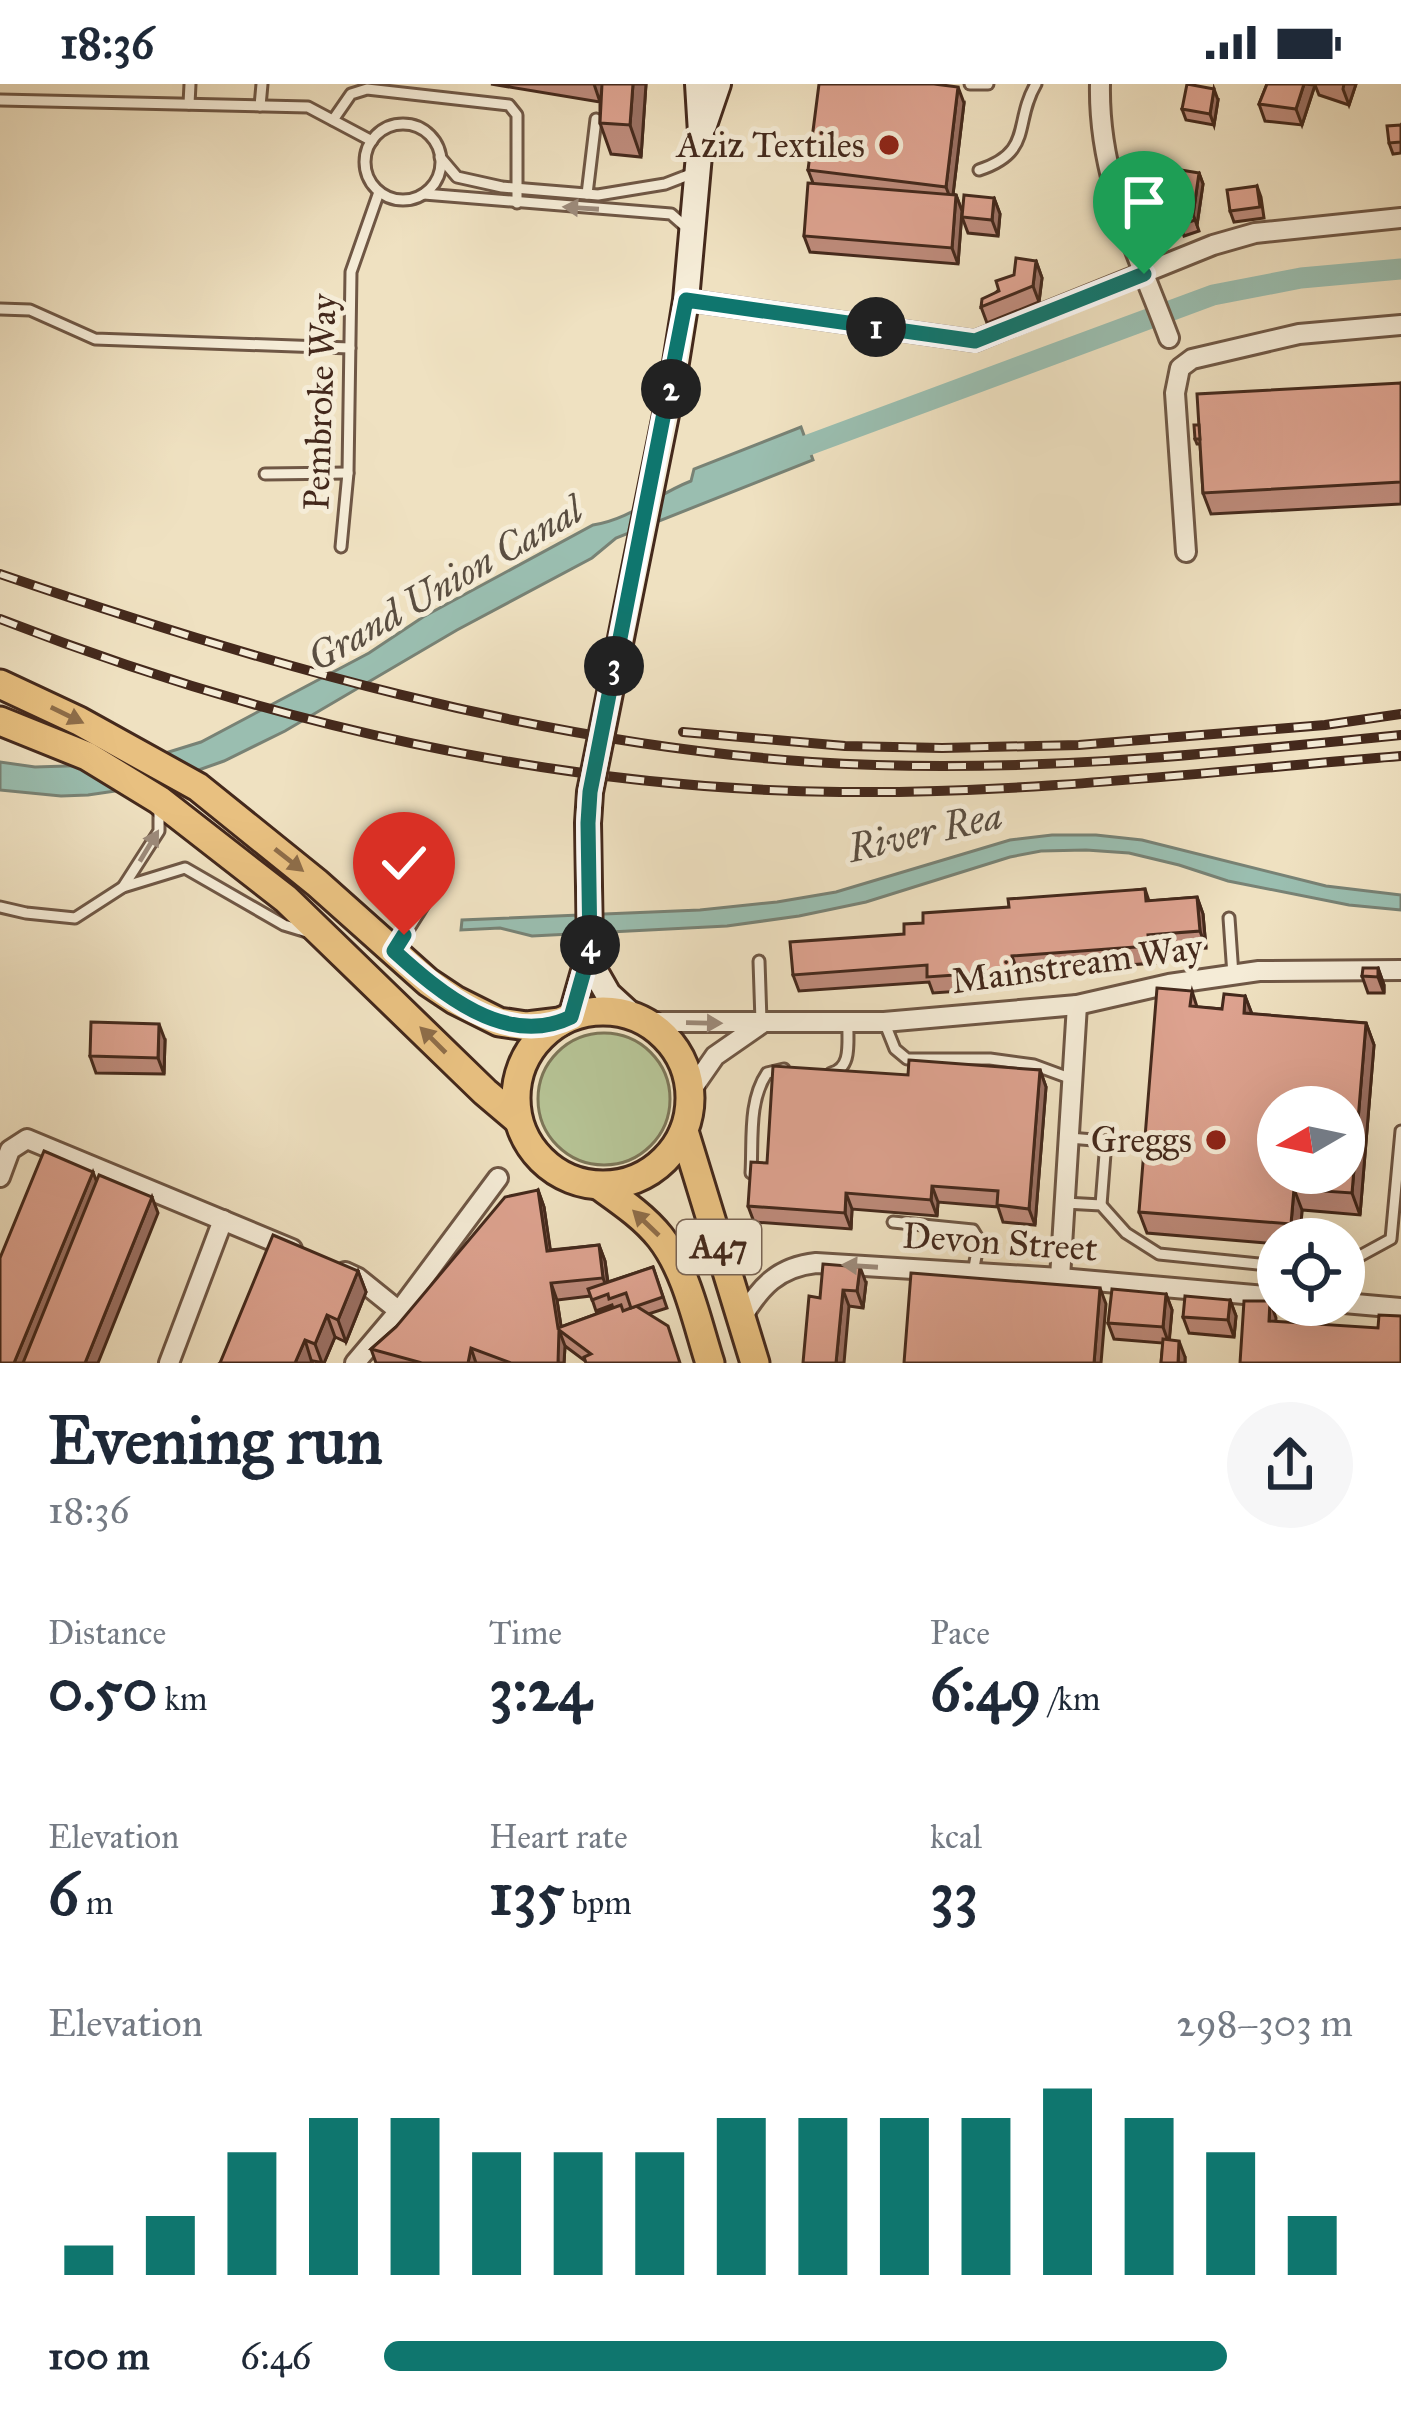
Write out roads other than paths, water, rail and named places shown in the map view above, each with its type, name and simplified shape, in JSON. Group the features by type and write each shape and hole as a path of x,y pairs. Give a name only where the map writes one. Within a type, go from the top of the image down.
{"main road":[{"path":"590,955 608,994 668,1040 683,1064 690,1091 690,1112 671,1154 651,1172 628,1183 601,1186 573,1181 548,1167 529,1146 518,1120 515,1091 522,1064 537,1040 565,1019 590,955 590,792 686,300 701,133 698,84"},
{"path":"701,133 718,84"},
{"path":"0,684 132,748 198,787 317,883 428,982 483,1015 527,1026 591,1011 639,1019"},
{"path":"0,721 87,756 159,800 286,899 518,1120"},
{"name":"A47","path":"684,1131 755,1363"},
{"name":"A47","path":"601,1186 663,1240 679,1270 710,1363"}],"street":[{"path":"1100,84 1099,120 1106,163 1169,338"},
{"path":"686,300 975,341 1147,282 1213,245 1255,233 1401,218"},
{"path":"1186,552 1175,393 1180,368 1192,359 1299,334 1401,326"},
{"name":"Mainstream Way","path":"639,1019 884,1022 1077,1004 1259,971 1401,970"},
{"path":"1060,1278 1077,1004"},
{"path":"690,1091 715,1056 761,1024"},
{"path":"0,1177 10,1150 27,1139 358,1278 399,1311"},
{"path":"355,1363 498,1178"},
{"path":"169,1363 223,1220"},
{"name":"Devon Street","path":"741,1319 777,1274 816,1263 1257,1295"},
{"path":"1365,1305 1401,1308"}],"lane":[{"path":"14,84 6,101 308,107 372,141"},
{"path":"189,104 190,84"},
{"path":"260,106 262,84"},
{"path":"970,84 988,84"},
{"path":"979,170 999,164 1014,148 1036,84"},
{"path":"333,120 351,94 367,89 509,105 518,115 517,203"},
{"path":"587,194 596,119"},
{"path":"692,232 671,214 424,194 400,200 379,192 367,173 367,151 381,132 405,124 429,134 457,177 518,189 587,194 665,184 696,171"},
{"path":"424,194 437,178 440,157"},
{"name":"Pembroke Way","path":"341,547 348,473 351,272 379,192"},
{"path":"0,308 30,310 95,339 350,348"},
{"path":"1169,338 1180,368"},
{"path":"265,474 348,473"},
{"path":"122,887 159,831 159,800"},
{"path":"0,907 75,918 122,887 185,868 284,925 328,939"},
{"path":"394,951 425,903"},
{"path":"1229,918 1234,975"},
{"path":"759,961 761,1024"},
{"path":"815,1072 834,1073 844,1067 848,1022"},
{"path":"884,1022 895,1049 907,1059 990,1059 1034,1065 1072,1079"},
{"path":"750,1187 760,1082 766,1073 779,1069 800,1071"},
{"path":"1365,1253 1391,1239 1401,1131"},
{"path":"1069,1138 1106,1141 1101,1204 1126,1233 1160,1254 1257,1264"},
{"path":"1065,1203 1101,1204"},
{"path":"893,1222 973,1230 979,1240 973,1273"}],"waterway":[{"name":"Grand Union Canal","path":"784,454 1213,295 1301,278 1401,269"}],"railway":[{"path":"0,574 198,639 400,695 502,718 708,752 812,762 960,766 1180,756 1401,735"},
{"path":"0,619 101,656 307,719 518,763 625,778 732,788 910,792 1401,756"},
{"path":"683,732 845,746 1079,745 1325,725 1401,714"}],"place":[{"name":"Aziz Textiles","path":"889,145"},
{"name":"Greggs","path":"1216,1140"}],"water label":[{"name":"River Rea","path":"925,832"}]}
